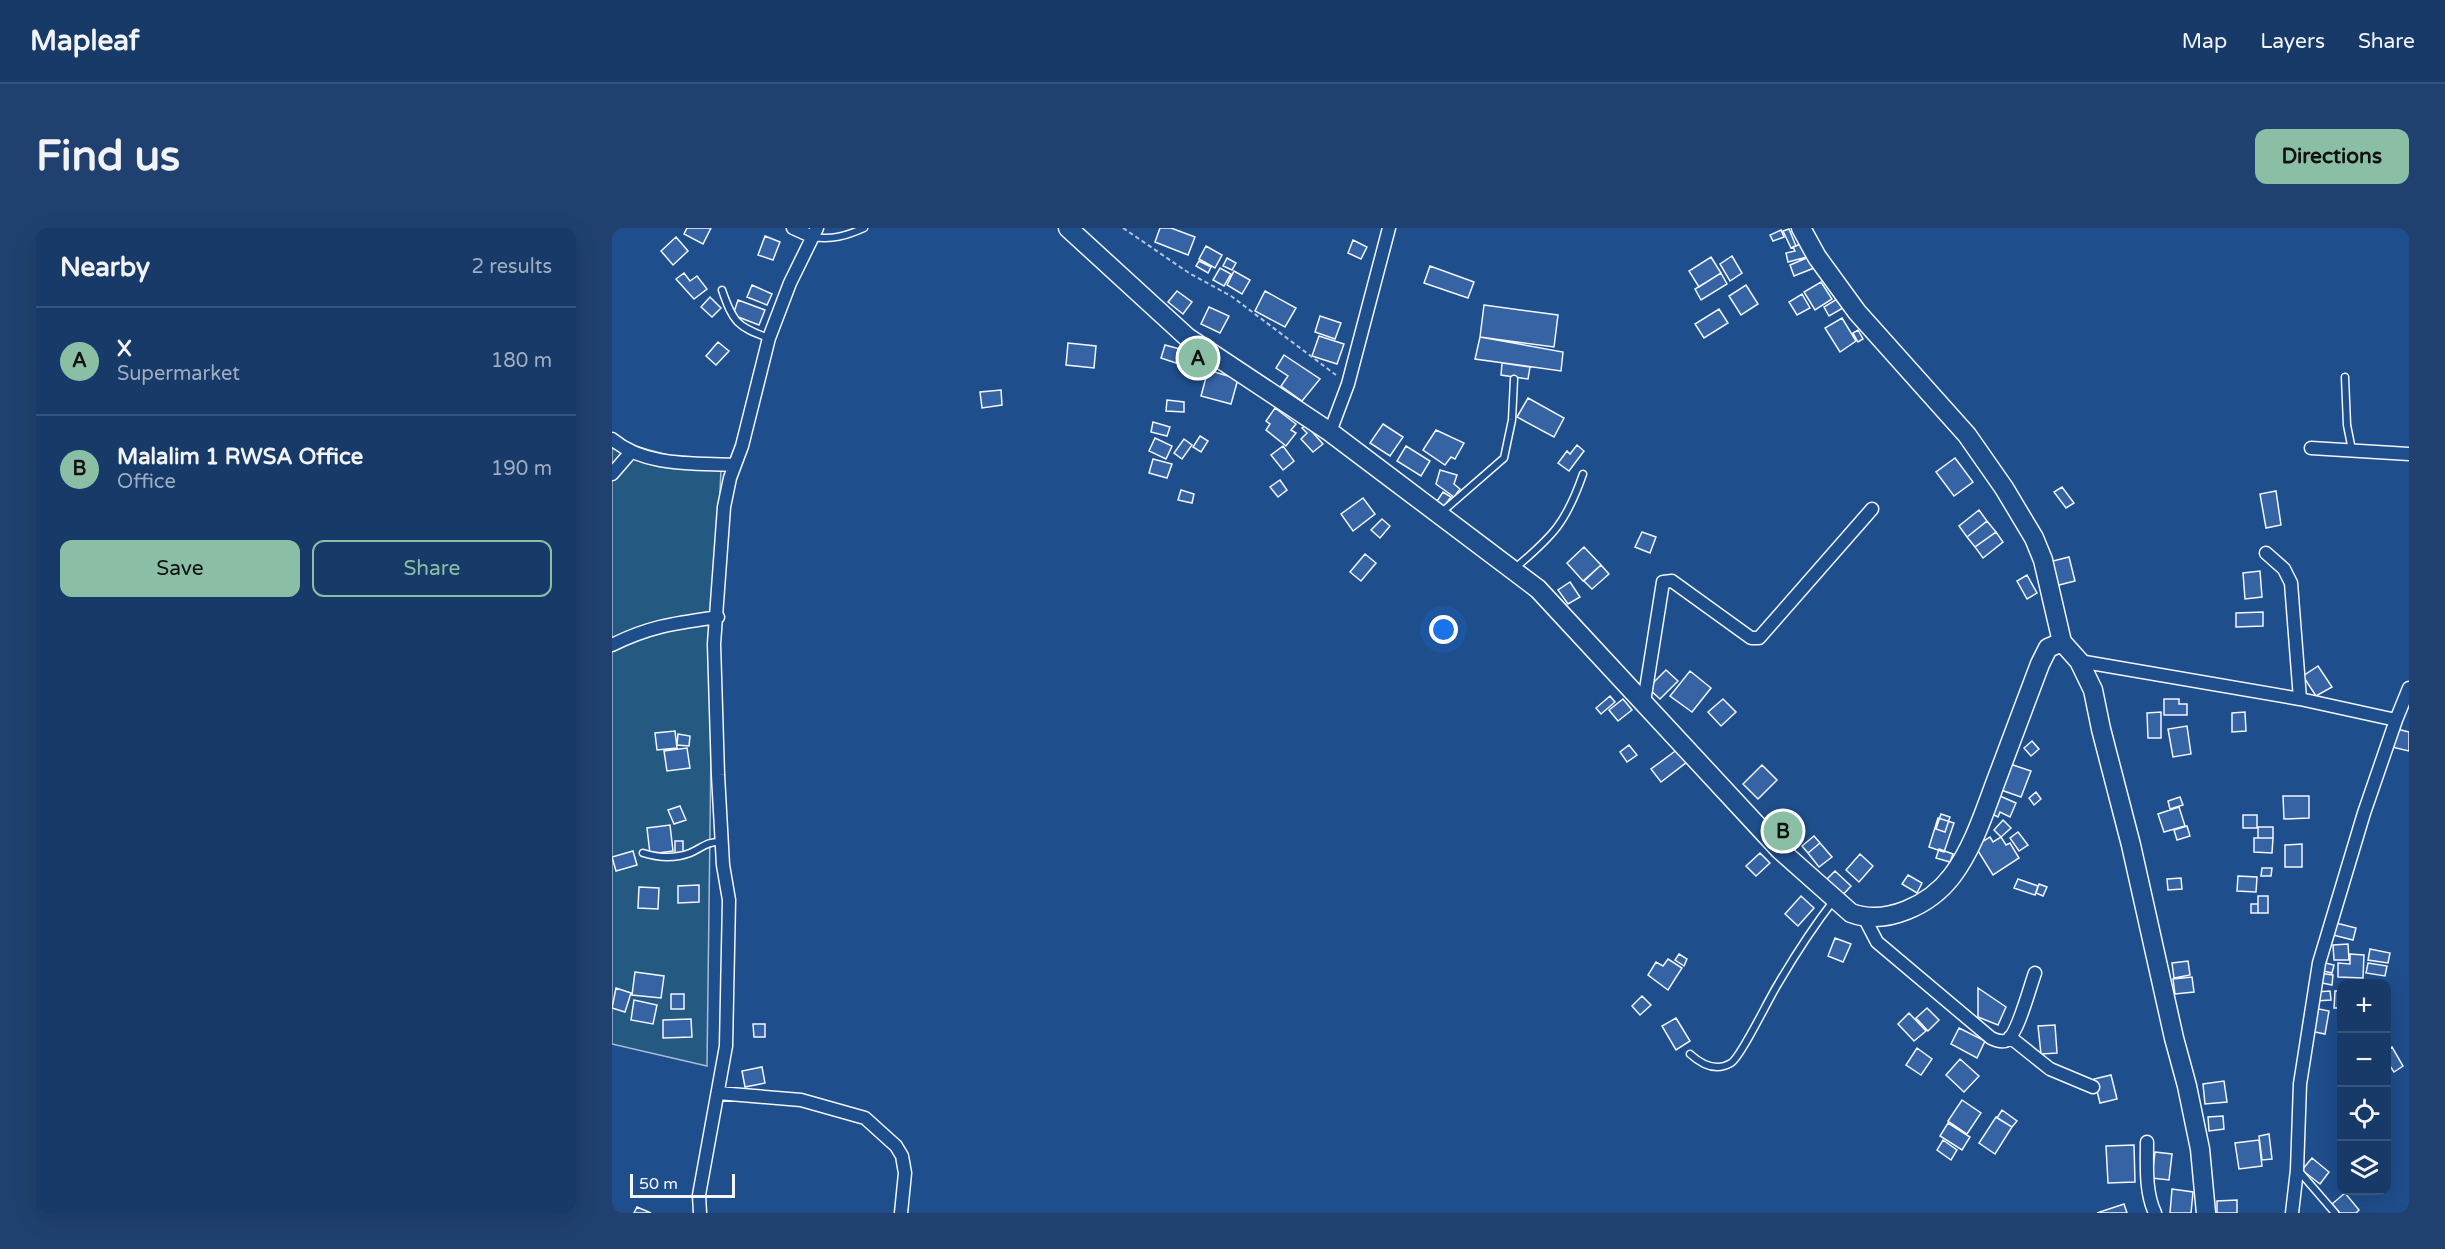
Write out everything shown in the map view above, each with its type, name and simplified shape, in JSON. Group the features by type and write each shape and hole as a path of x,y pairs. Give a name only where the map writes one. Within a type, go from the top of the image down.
{"street":[{"path":"700,1213 699,1195 726,1046 729,900 722,842 714,644 718,617 724,507 769,338 790,283 815,232 793,228"},
{"path":"1068,228 1187,337 1330,432 1538,589 1779,850 1851,914 1865,919 1889,916 1928,898 1950,878 1974,838 2040,664 2048,648 2062,642"},
{"path":"1330,432 1348,384 1389,228"},
{"path":"1801,228 1817,257 1857,312 1966,435 2004,488 2034,538 2043,560 2062,642 2079,661 2093,690 2187,1086 2200,1149 2206,1213"},
{"path":"612,440 631,452 670,461 734,465"},
{"path":"2311,448 2409,454"},
{"path":"612,474 631,452"},
{"path":"1644,702 1663,582 1672,581 1751,638 1759,638 1872,509"},
{"path":"2266,553 2284,569 2291,583 2300,699"},
{"path":"612,645 634,634 664,624 718,617"},
{"path":"2079,661 2300,699 2396,720"},
{"path":"2292,1213 2297,1170 2300,1084 2319,963 2364,813 2409,688"},
{"path":"1865,919 1877,942 1991,1038 2005,1041 2010,1037 2016,1027 2035,973"},
{"path":"2010,1037 2050,1069 2093,1087"},
{"path":"718,1093 801,1100 865,1118 896,1146 902,1156 905,1173 902,1213"},
{"path":"2147,1142 2147,1178 2151,1205 2156,1213"}],"lane":[{"path":"815,232 827,239 845,236 864,228"},
{"path":"722,290 734,321 741,327 769,338"},
{"path":"2345,377 2347,425 2352,451"},
{"path":"1439,514 1504,458 1512,420 1514,379"},
{"path":"1514,570 1546,542 1559,527 1571,505 1583,474"},
{"path":"643,853 656,857 673,857 691,852 708,843 722,842"},
{"path":"1690,1054 1705,1065 1721,1066 1734,1061 1806,938 1834,900"},
{"path":"2297,1170 2335,1213"}],"path":[{"path":"1123,228 1189,273 1231,296 1348,384"}],"shaded area":[{"path":"612,440 721,469 712,671 707,1066 612,1044"}],"building":[{"path":"687,228 711,228 703,244 684,234"},
{"path":"1160,228 1171,228 1195,237 1188,255 1155,242"},
{"path":"1789,229 1796,246 1791,248 1783,231"},
{"path":"1781,230 1784,237 1773,241 1770,235"},
{"path":"765,236 780,242 773,260 758,255"},
{"path":"676,237 688,251 673,265 661,251"},
{"path":"1353,240 1367,247 1361,259 1348,253"},
{"path":"1803,243 1807,257 1788,262 1786,253 1795,251 1793,247"},
{"path":"1206,246 1222,255 1215,268 1199,259"},
{"path":"1732,256 1742,273 1730,281 1720,264"},
{"path":"1711,257 1721,273 1699,287 1689,271"},
{"path":"1809,257 1814,268 1794,276 1790,265"},
{"path":"1227,258 1236,263 1232,270 1223,266"},
{"path":"1199,261 1211,267 1208,273 1196,266"},
{"path":"1430,266 1474,282 1468,298 1424,283"},
{"path":"1220,268 1231,274 1224,286 1213,280"},
{"path":"1234,271 1250,280 1242,294 1227,285"},
{"path":"684,273 690,281 697,276 707,289 694,299 676,279"},
{"path":"1721,273 1727,284 1701,300 1695,289"},
{"path":"1821,282 1832,299 1815,310 1804,292"},
{"path":"752,285 772,294 767,305 747,297"},
{"path":"1746,285 1758,304 1741,315 1729,296"},
{"path":"1177,291 1192,302 1183,314 1168,302"},
{"path":"1265,291 1296,308 1285,327 1255,311"},
{"path":"1802,294 1810,308 1797,315 1789,302"},
{"path":"710,297 721,308 712,317 701,307"},
{"path":"1837,299 1843,308 1829,316 1824,307"},
{"path":"738,300 765,310 759,325 733,315"},
{"path":"1484,305 1558,315 1554,347 1480,337"},
{"path":"1209,307 1229,316 1220,333 1201,324"},
{"path":"1719,309 1728,323 1704,338 1695,324"},
{"path":"1320,316 1341,323 1335,339 1315,332"},
{"path":"1842,318 1856,341 1840,352 1825,328"},
{"path":"1858,330 1863,339 1858,342 1853,333"},
{"path":"1319,336 1344,344 1337,364 1312,356"},
{"path":"1480,337 1563,352 1561,371 1475,359"},
{"path":"718,342 729,351 716,365 706,356"},
{"path":"1068,343 1096,346 1094,368 1066,365"},
{"path":"1165,345 1180,349 1176,363 1161,358"},
{"path":"1284,355 1320,379 1302,401 1281,386 1288,376 1276,368"},
{"path":"1502,363 1530,367 1528,379 1501,375"},
{"path":"1208,370 1238,379 1231,404 1201,396"},
{"path":"1001,390 1002,405 982,408 980,392"},
{"path":"1528,398 1564,418 1554,437 1517,417"},
{"path":"1167,400 1184,402 1184,412 1166,411"},
{"path":"1275,408 1296,424 1291,430 1296,433 1286,446 1266,430 1270,424 1266,421"},
{"path":"1153,422 1170,427 1167,436 1151,432"},
{"path":"1383,424 1403,437 1390,456 1370,443"},
{"path":"1306,425 1323,444 1313,452 1301,439 1307,433 1302,428"},
{"path":"1436,430 1464,443 1455,459 1451,457 1445,465 1423,450"},
{"path":"1200,436 1208,441 1201,452 1193,447"},
{"path":"1155,438 1172,446 1166,459 1149,451"},
{"path":"1184,439 1192,445 1182,459 1174,453"},
{"path":"1577,445 1584,451 1569,471 1558,463 1567,451 1570,454"},
{"path":"1283,446 1294,461 1283,470 1271,455"},
{"path":"1406,446 1430,461 1421,476 1397,461"},
{"path":"1955,458 1973,482 1954,496 1936,472"},
{"path":"1153,459 1172,464 1167,478 1149,473"},
{"path":"1440,470 1457,475 1454,484 1460,489 1454,497 1436,484"},
{"path":"1280,480 1287,490 1278,497 1270,487"},
{"path":"2062,487 2074,503 2066,508 2054,492"},
{"path":"1181,490 1194,494 1192,503 1178,500"},
{"path":"2276,491 2281,525 2266,528 2260,494"},
{"path":"1443,492 1451,497 1444,506 1437,501"},
{"path":"1363,498 1375,514 1353,531 1341,514"},
{"path":"1979,510 1987,521 1967,537 1959,526"},
{"path":"1382,519 1390,526 1380,538 1371,530"},
{"path":"1987,521 1996,532 1975,547 1967,537"},
{"path":"1642,532 1656,537 1650,553 1635,547"},
{"path":"1996,532 2003,542 1983,558 1975,547"},
{"path":"1584,547 1601,565 1583,581 1567,563"},
{"path":"1365,554 1376,563 1361,581 1350,572"},
{"path":"2069,557 2075,581 2055,586 2049,562"},
{"path":"1601,565 1609,574 1592,589 1584,581"},
{"path":"2260,571 2262,597 2245,599 2243,573"},
{"path":"2027,575 2037,593 2027,599 2017,581"},
{"path":"1570,582 1580,597 1568,604 1558,590"},
{"path":"2263,612 2263,626 2236,627 2236,613"},
{"path":"2318,666 2332,687 2316,696 2303,676"},
{"path":"1666,670 1678,681 1660,699 1648,688"},
{"path":"1690,671 1711,688 1692,712 1670,696"},
{"path":"1610,696 1615,702 1601,714 1596,708"},
{"path":"1623,699 1632,710 1618,721 1609,710"},
{"path":"1723,699 1736,712 1721,726 1708,712"},
{"path":"2164,699 2179,699 2179,704 2187,704 2187,715 2164,715"},
{"path":"2161,712 2161,738 2148,738 2147,713"},
{"path":"2245,712 2246,731 2232,732 2232,713"},
{"path":"2187,726 2191,754 2173,757 2168,729"},
{"path":"2397,729 2409,732 2409,751 2392,747"},
{"path":"675,731 677,748 657,750 655,733"},
{"path":"678,734 690,736 689,746 677,745"},
{"path":"2032,741 2039,749 2031,756 2024,748"},
{"path":"1629,745 1637,755 1627,762 1620,752"},
{"path":"687,748 690,768 667,771 664,751"},
{"path":"1678,749 1687,762 1661,782 1651,769"},
{"path":"2010,764 2031,771 2021,797 2001,790"},
{"path":"1762,765 1777,780 1758,799 1743,784"},
{"path":"2036,792 2041,799 2034,805 2029,798"},
{"path":"2000,796 2016,803 2010,817 2000,812 1998,817 1990,813"},
{"path":"2283,796 2309,796 2309,818 2284,819"},
{"path":"2180,797 2183,805 2170,809 2168,801"},
{"path":"680,806 686,820 674,824 668,810"},
{"path":"2179,807 2185,826 2164,832 2158,814"},
{"path":"1941,814 1950,817 1945,832 1936,829"},
{"path":"2243,815 2257,815 2257,828 2243,828"},
{"path":"1938,818 1954,823 1944,852 1929,847"},
{"path":"2003,820 2011,828 2001,837 1994,830"},
{"path":"1780,821 1793,833 1786,841 1774,828"},
{"path":"670,825 673,851 650,854 647,828"},
{"path":"2187,826 2190,836 2177,840 2174,830"},
{"path":"2258,827 2273,827 2273,838 2258,838"},
{"path":"2018,832 2028,845 2019,851 2010,838"},
{"path":"1814,836 1820,843 1808,853 1802,846"},
{"path":"1990,837 1993,842 2001,837 2006,845 2010,843 2019,858 1993,875 1975,846"},
{"path":"2254,838 2273,838 2272,853 2254,852"},
{"path":"675,841 683,841 683,852 675,853"},
{"path":"1820,843 1832,857 1819,867 1808,853"},
{"path":"2302,844 2302,867 2285,867 2285,845"},
{"path":"1939,849 1953,854 1950,862 1936,858"},
{"path":"633,851 637,865 616,871 612,857"},
{"path":"1760,853 1770,863 1756,876 1746,866"},
{"path":"1860,854 1873,866 1859,882 1846,870"},
{"path":"2262,868 2272,868 2271,876 2261,876"},
{"path":"1835,871 1851,886 1840,898 1823,883"},
{"path":"1908,875 1922,883 1917,893 1902,884"},
{"path":"2238,876 2257,877 2256,892 2237,891"},
{"path":"2181,878 2182,889 2168,890 2167,879"},
{"path":"2018,879 2038,886 2035,895 2014,888"},
{"path":"2039,884 2047,887 2043,896 2036,893"},
{"path":"699,885 699,902 678,903 678,886"},
{"path":"639,887 659,888 658,909 638,908"},
{"path":"1801,896 1814,908 1798,926 1785,914"},
{"path":"2258,896 2268,896 2268,913 2258,913"},
{"path":"2251,904 2258,904 2258,913 2251,913"},
{"path":"2336,923 2356,928 2353,940 2333,935"},
{"path":"1835,938 1851,944 1843,962 1828,956"},
{"path":"2348,944 2349,960 2334,960 2333,945"},
{"path":"2370,949 2390,953 2388,963 2368,960"},
{"path":"1679,954 1687,959 1684,966 1675,960"},
{"path":"2350,954 2364,955 2363,978 2338,977 2338,963 2350,964"},
{"path":"1668,959 1682,968 1668,990 1648,975 1656,962 1663,966"},
{"path":"2188,961 2190,975 2174,978 2172,963"},
{"path":"2321,962 2334,965 2332,973 2319,970"},
{"path":"2368,963 2387,966 2385,976 2366,973"},
{"path":"635,972 664,976 661,998 632,995"},
{"path":"2318,973 2333,975 2332,985 2317,982"},
{"path":"2192,977 2194,992 2175,994 2173,979"},
{"path":"616,988 631,993 625,1012 612,1008"},
{"path":"1978,988 2006,1007 1998,1025 1978,1017"},
{"path":"2330,991 2331,1000 2316,1001 2316,992"},
{"path":"2335,991 2337,991 2337,1008 2334,1008"},
{"path":"671,994 684,994 684,1009 671,1009"},
{"path":"1642,996 1651,1005 1640,1015 1632,1006"},
{"path":"634,1000 657,1005 653,1024 631,1020"},
{"path":"1927,1008 1939,1020 1928,1031 1916,1018"},
{"path":"2314,1008 2329,1011 2325,1034 2310,1031"},
{"path":"1909,1013 1926,1031 1914,1041 1898,1024"},
{"path":"1676,1018 1690,1041 1676,1050 1662,1026"},
{"path":"691,1019 692,1037 663,1038 663,1020"},
{"path":"753,1024 765,1024 765,1037 754,1037"},
{"path":"2055,1025 2057,1053 2041,1054 2038,1026"},
{"path":"1959,1028 1985,1041 1977,1058 1951,1044"},
{"path":"1917,1048 1932,1059 1921,1075 1906,1065"},
{"path":"2391,1048 2403,1066 2394,1072 2391,1068"},
{"path":"1960,1059 1979,1076 1964,1092 1946,1075"},
{"path":"762,1067 765,1083 745,1087 742,1071"},
{"path":"2111,1075 2117,1099 2100,1103 2094,1079"},
{"path":"2224,1081 2227,1102 2205,1104 2203,1084"},
{"path":"1962,1100 1981,1113 1967,1134 1948,1121"},
{"path":"2002,1110 2017,1121 2012,1127 1997,1118"},
{"path":"2223,1116 2224,1129 2209,1131 2208,1117"},
{"path":"1996,1117 2012,1127 1995,1154 1979,1143"},
{"path":"1948,1123 1970,1137 1962,1150 1940,1136"},
{"path":"2269,1134 2272,1159 2262,1160 2259,1136"},
{"path":"1943,1140 1957,1150 1951,1160 1937,1150"},
{"path":"2259,1140 2262,1166 2239,1169 2235,1143"},
{"path":"2134,1145 2135,1182 2108,1183 2106,1146"},
{"path":"2155,1152 2172,1154 2169,1180 2152,1178"},
{"path":"2312,1158 2329,1172 2320,1184 2302,1170"},
{"path":"2172,1189 2193,1192 2191,1213 2170,1213"},
{"path":"2343,1195 2347,1195 2359,1210 2356,1213 2340,1213 2332,1204"},
{"path":"2237,1200 2237,1213 2217,1213 2217,1201"},
{"path":"2124,1204 2127,1213 2097,1213"},
{"path":"637,1207 651,1213 634,1213"}],"place":[{"name":"X","path":"1198,358"},
{"name":"Malalim 1 RWSA Office","path":"1783,831"}]}
